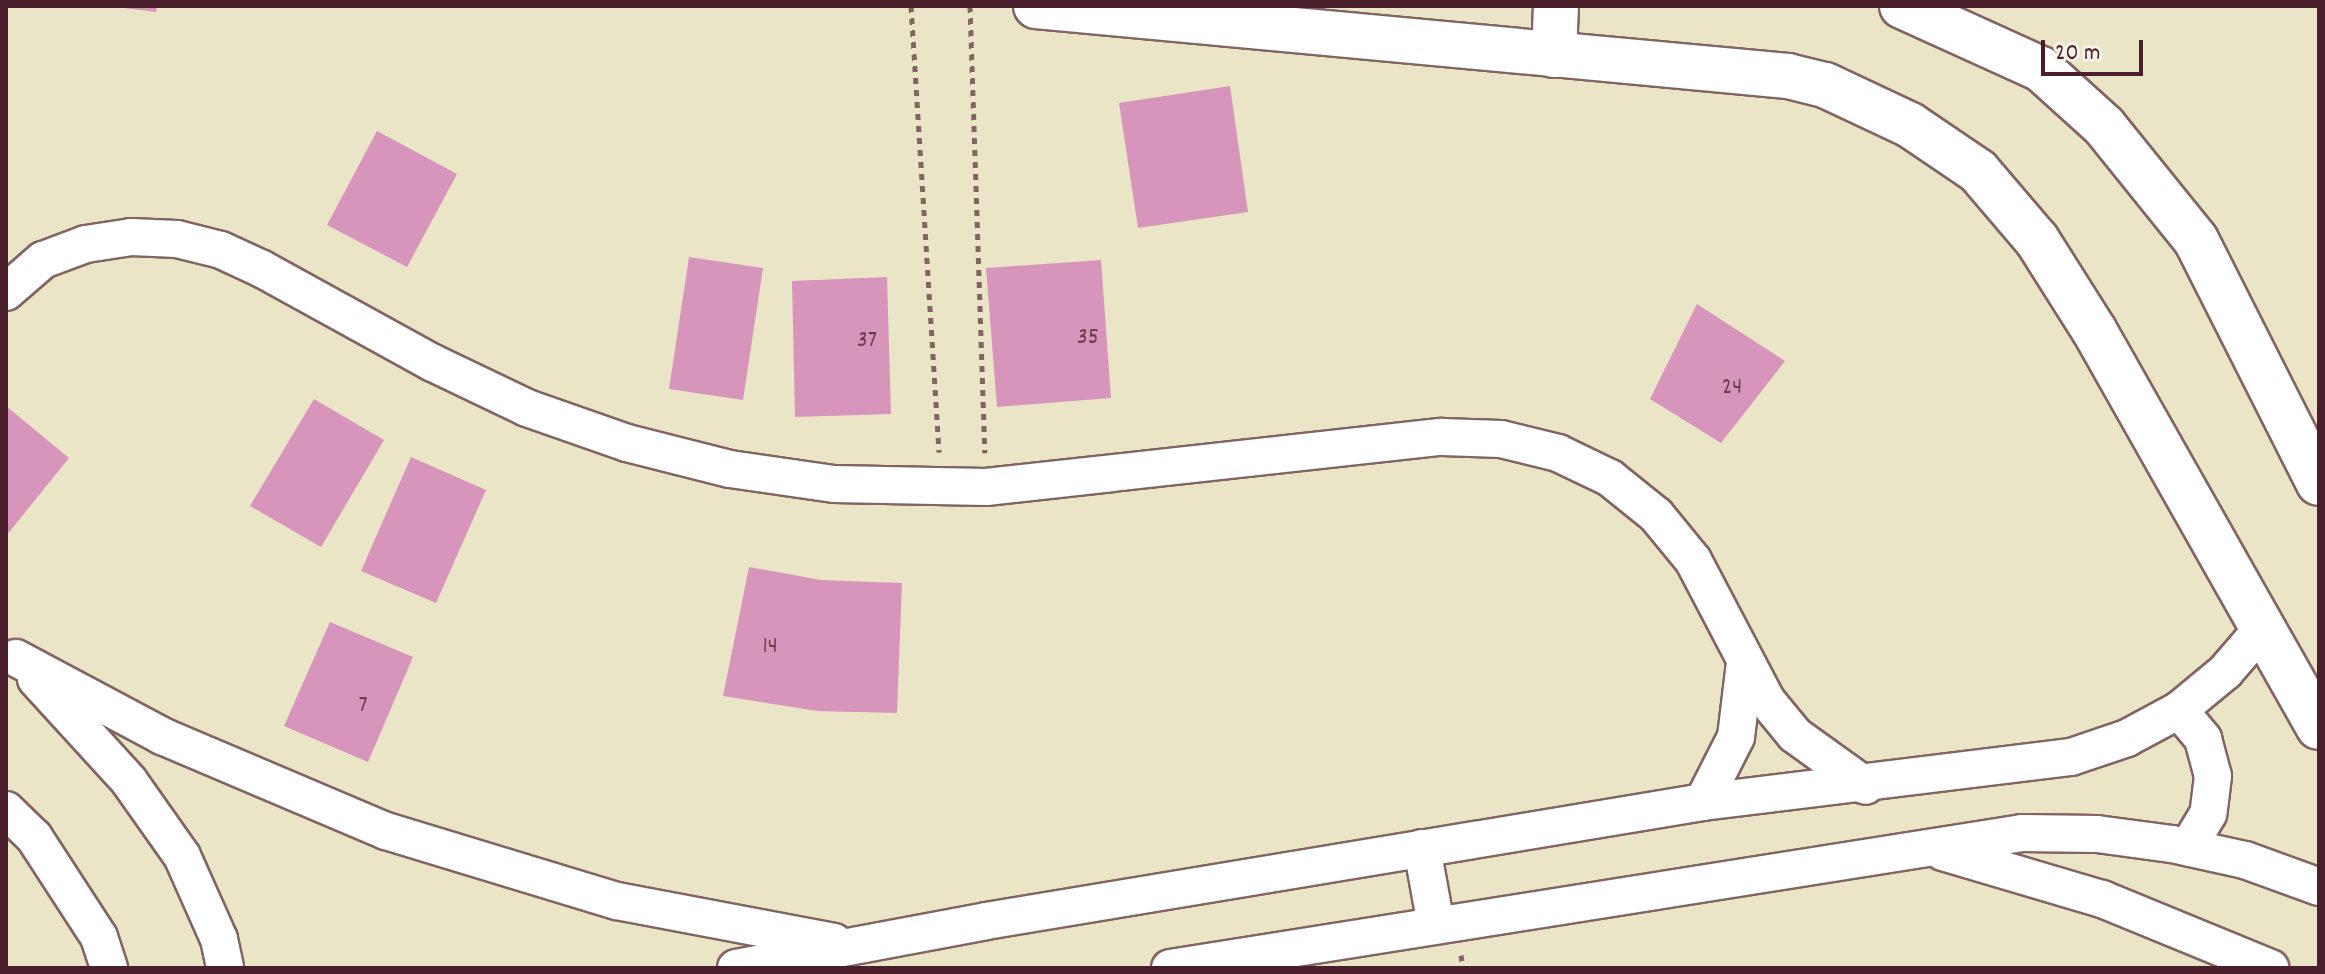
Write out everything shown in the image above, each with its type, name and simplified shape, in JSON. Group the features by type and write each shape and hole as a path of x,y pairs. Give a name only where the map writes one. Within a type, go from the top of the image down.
{"street":[{"path":"1036,6 1788,76 1825,85 1910,125 1978,171 2037,240 2094,330 2319,727"},
{"path":"1554,55 1556,6"},
{"path":"1902,6 2029,61 2069,89 2104,126 2196,240 2319,483"},
{"path":"6,292 43,260 86,244 131,237 177,239 221,250 262,269 527,408 627,443 745,471 834,484 986,487 1442,437 1501,439 1558,453 1610,478 1656,515 1693,560 1745,663 1795,735 1866,786"},
{"path":"736,968 867,946 986,921 1703,802 1866,786 2071,757 2127,738 2179,710 2225,672 2263,628"},
{"path":"11,653 162,736 386,831 617,901 735,927 867,946"},
{"path":"11,653 129,781 182,856 222,954 256,968"},
{"path":"1703,802 1736,737 1745,663"},
{"path":"2179,710 2203,739 2213,776 2208,814 2188,847"},
{"path":"6,810 50,862 99,937 109,968"},
{"path":"1170,968 1933,850 2022,833 2097,834 2188,847 2319,887"},
{"path":"1422,848 1436,925"},
{"path":"1933,850 2102,899 2270,968"}],"path":[{"path":"911,6 941,488"},
{"path":"970,6 986,487"}],"building":[{"path":"108,6 157,6 156,12"},
{"path":"1230,86 1248,212 1138,228 1119,103"},
{"path":"377,131 457,174 407,267 327,225"},
{"path":"689,257 763,268 743,400 669,389"},
{"path":"1101,260 1111,398 997,407 986,268"},
{"path":"887,277 891,414 795,417 792,281"},
{"path":"1697,304 1785,361 1721,443 1650,399"},
{"path":"314,399 384,440 321,547 250,506"},
{"path":"6,406 69,458 6,536"},
{"path":"411,457 486,490 436,603 361,571"},
{"path":"749,567 821,580 902,583 897,713 817,711 723,696"},
{"path":"330,622 413,657 368,762 284,726"}]}
